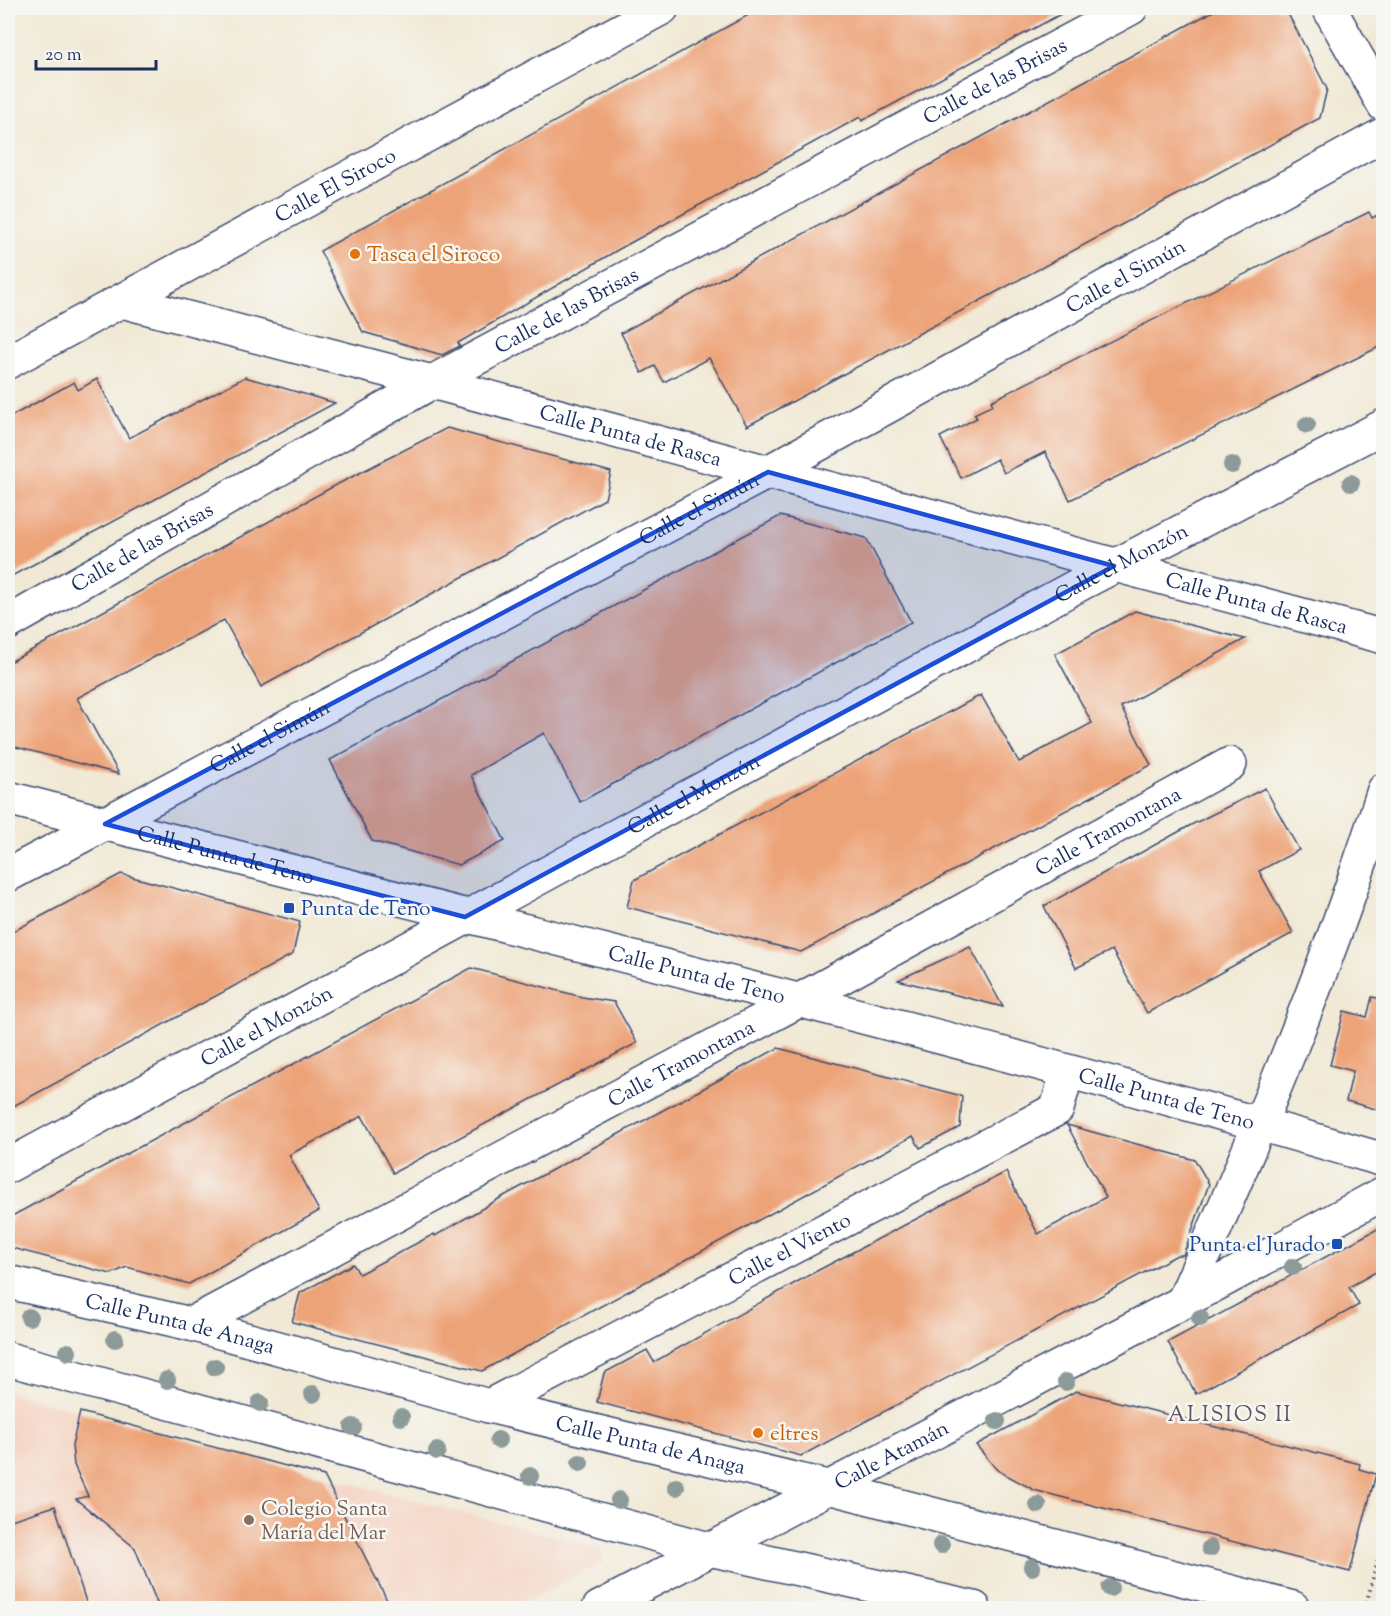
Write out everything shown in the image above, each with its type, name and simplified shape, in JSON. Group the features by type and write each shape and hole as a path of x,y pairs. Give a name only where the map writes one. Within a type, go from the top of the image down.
{"street":[{"name":"Calle El Siroco","path":"8,362 662,8"},
{"name":"Calle de las Brisas","path":"8,623 432,382 1131,8"},
{"path":"1329,8 1383,105"},
{"name":"Calle el Simún","path":"8,875 768,472 1383,134"},
{"name":"Calle Punta de Rasca","path":"122,302 432,382 1383,637"},
{"name":"Calle el Monzón","path":"8,1166 1114,566 1383,426"},
{"name":"Calle Tramontana","path":"191,1324 798,1000 1230,764"},
{"path":"1183,1302 1370,881 1383,790"},
{"name":"Calle Punta de Teno","path":"8,798 465,917 798,1000 1262,1124 1383,1160"},
{"name":"Calle el Viento","path":"489,1406 1056,1109 1067,1072"},
{"name":"Calle Atamán","path":"599,1608 708,1549 832,1488 1383,1193"},
{"name":"Calle Punta de Anaga","path":"8,1282 191,1324 489,1406 832,1488 1293,1608"},
{"path":"8,1359 708,1549 974,1608"}],"path":[{"path":"1365,1608 1383,1537"}],"highlighted area":[{"path":"768,472 1114,566 1082,583 465,917 105,824"}],"shaded area":[{"name":"Colegio Santa María del Mar","path":"8,1392 600,1549 603,1562 515,1608 8,1608"}],"building":[{"path":"761,8 1072,8 862,121 860,117 621,248 458,343 460,346 442,355 363,332 320,251"},
{"path":"1219,8 1285,8 1327,89 1320,118 747,426 709,358 664,382 655,366 642,373 621,333"},
{"path":"1369,212 1372,218 1383,212 1383,345 1070,500 1045,452 1004,473 997,459 961,478 940,437 977,418 974,414 993,405 991,401"},
{"path":"245,377 335,403 8,578 8,418 74,382 78,390 97,379 129,438"},
{"path":"447,428 611,472 605,499 261,687 224,620 77,698 119,774 8,745 8,663 338,484"},
{"path":"780,516 866,538 911,622 580,802 544,733 471,775 505,841 459,865 372,841 330,760"},
{"path":"1135,611 1245,639 1121,707 1151,765 801,952 627,907 634,880 981,695 1019,762 1092,723 1055,654"},
{"path":"1265,788 1299,850 1259,871 1293,933 1147,1013 1112,950 1076,968 1044,906 1191,825"},
{"path":"121,874 300,922 293,954 8,1109 8,934"},
{"path":"970,947 1003,1007 898,980 944,959"},
{"path":"471,968 582,997 614,1002 637,1043 393,1173 362,1116 289,1155 319,1211 189,1284 127,1267 111,1274 8,1247 12,1216"},
{"path":"1372,997 1383,999 1383,1111 1346,1101 1353,1071 1330,1065 1344,1011 1367,1017"},
{"path":"778,1048 962,1096 960,1127 920,1148 913,1136 482,1371 292,1322 300,1293 353,1264 359,1274 434,1234 435,1236 502,1197"},
{"path":"1067,1125 1195,1160 1209,1184 1183,1255 1177,1255 801,1456 597,1402 604,1373 647,1350 654,1362 813,1273 1006,1172 1038,1234 1106,1197"},
{"path":"1383,1226 1383,1268 1349,1287 1359,1305 1196,1394 1168,1342"},
{"path":"1076,1391 1360,1464 1359,1469 1376,1474 1350,1572 1034,1490 997,1470 976,1445"},
{"path":"80,1412 324,1476 391,1608 159,1608 135,1548 76,1499 88,1496 74,1465 72,1445"},
{"path":"55,1506 88,1608 8,1608 8,1521"}],"place":[{"name":"Tasca el Siroco","path":"355,254"},
{"name":"Punta de Teno","path":"289,908"},
{"name":"Punta el Jurado","path":"1337,1244"},
{"name":"eltres","path":"758,1433"},
{"name":"Colegio Santa María del Mar","path":"249,1520"}],"district":[{"name":"ALISIOS II","path":"1230,1413"}]}
